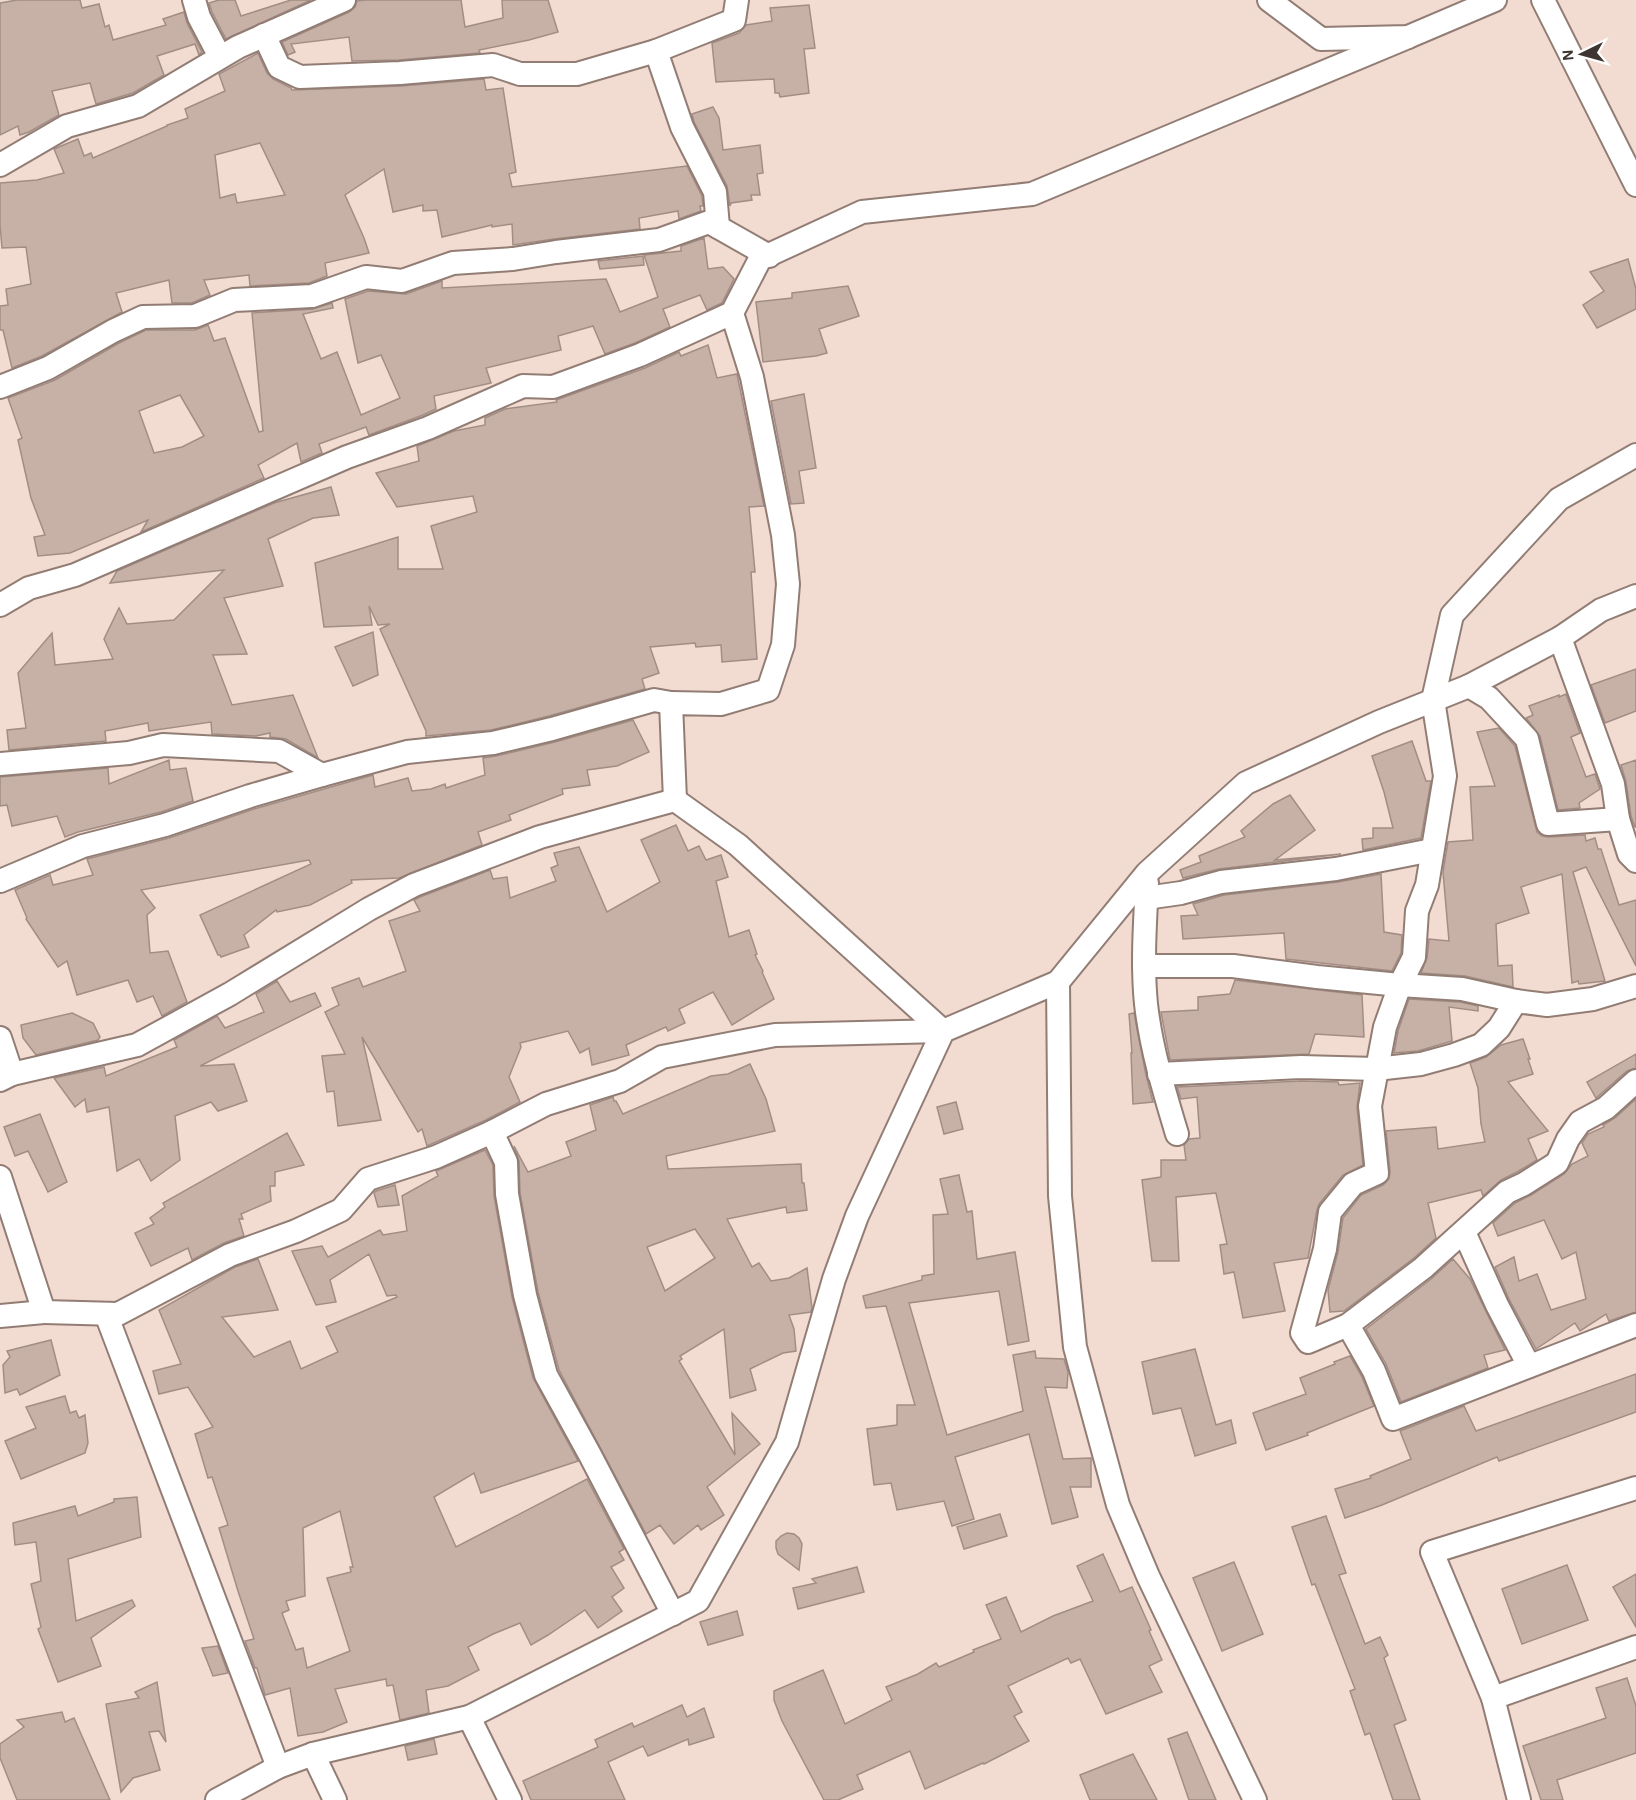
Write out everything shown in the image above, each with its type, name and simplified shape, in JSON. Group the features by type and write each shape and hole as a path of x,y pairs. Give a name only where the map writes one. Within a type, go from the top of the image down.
{"street":[{"path":"194,0 199,17 220,57"},
{"path":"0,165 67,126 138,106 238,47 344,0"},
{"path":"264,35 279,67 300,77 400,73 493,65 520,74 577,74 656,51 734,20 736,0"},
{"path":"1269,0 1321,39 1408,37"},
{"path":"0,605 29,588 75,575 347,457 428,429 523,386 553,387 640,355 732,313 760,259 862,212 1032,194 1496,0"},
{"path":"1543,0 1636,185"},
{"path":"656,51 682,127 715,192 718,227"},
{"path":"0,387 48,368 113,331 143,317 195,316 234,300 312,296 366,276 402,280 453,263 513,260 556,252 659,240 709,222 769,256"},
{"path":"0,881 83,846 165,825 250,796 406,752 493,743 654,700 722,705 768,690 783,645 788,584 783,536 752,377 732,313"},
{"path":"1636,455 1559,500 1452,615 1433,700 1445,776 1427,885 1417,911 1414,957 1400,985 1385,1028 1370,1106 1377,1173 1353,1184 1330,1212 1325,1249 1302,1333 1308,1342 1348,1325 1423,1268 1507,1192 1557,1163 1580,1122 1606,1108 1636,1081"},
{"path":"0,1316 44,1312 118,1314 230,1255 296,1231 341,1210 368,1179 436,1157 546,1104 620,1081 662,1057 775,1035 944,1031 1058,982 1147,873 1246,783 1379,722 1469,686 1560,638 1601,610 1636,596"},
{"path":"1560,638 1613,784 1618,819 1629,854 1636,861"},
{"path":"1469,686 1489,698 1527,739 1548,824 1618,819"},
{"path":"671,703 675,800"},
{"path":"0,764 129,753 163,745 279,751 322,775"},
{"path":"675,800 738,845 944,1031"},
{"path":"0,1038 6,1077 137,1045 230,994 369,909 414,885 540,837 675,800"},
{"path":"1146,898 1181,893 1221,882 1336,868 1432,850"},
{"path":"1147,873 1144,966 1146,1005 1159,1074 1177,1134"},
{"path":"1144,966 1233,966 1400,985 1462,989 1546,1005 1593,999 1636,986"},
{"path":"1058,982 1060,1196 1075,1347 1118,1505 1148,1576 1256,1800"},
{"path":"1159,1074 1301,1067 1376,1069 1420,1064 1481,1045 1499,1028 1516,1001"},
{"path":"217,1800 278,1767 313,1754 469,1717 698,1601 787,1442 834,1279 857,1216 944,1031"},
{"path":"492,1132 506,1162 507,1194 525,1295 546,1375 673,1614"},
{"path":"0,1178 44,1312"},
{"path":"1464,1232 1497,1305 1529,1366"},
{"path":"106,1314 278,1767"},
{"path":"1348,1325 1374,1371 1393,1419 1636,1324"},
{"path":"1519,1800 1493,1698 1432,1552 1636,1488"},
{"path":"1493,1698 1636,1647"},
{"path":"469,1717 510,1800"},
{"path":"313,1754 335,1800"}],"building":[{"path":"17,0 80,0 82,8 99,4 105,27 109,25 113,40 166,25 163,19 184,12 202,52 199,55 195,44 157,56 164,75 133,93 96,104 90,83 52,91 59,115 29,132 20,135 18,126 0,135 0,3"},
{"path":"219,0 235,0 241,16 291,0 311,0 226,39 209,3"},
{"path":"461,0 465,27 503,18 502,0 548,0 558,32 479,50 480,53 399,60 352,61 349,37 291,44 295,52 288,55 282,42 349,12 355,7 357,1"},
{"path":"809,5 815,48 804,49 809,93 780,97 779,93 775,93 774,79 716,82 712,43 739,33 746,25 772,21 770,8"},
{"path":"258,53 267,73 292,90 401,86 484,79 486,90 503,88 516,172 509,174 512,187 687,166 702,196 703,206 700,206 701,211 679,219 678,211 639,218 640,229 513,245 512,224 492,227 492,225 442,237 437,210 423,211 423,205 393,212 384,169 345,195 369,253 325,263 327,276 309,283 250,286 249,275 204,280 210,295 192,303 172,303 169,280 116,293 122,312 42,356 12,368 3,330 0,330 0,306 8,305 6,289 31,284 26,247 2,248 0,183 37,180 64,173 54,149 78,139 84,156 91,153 93,158 188,118 185,109 225,91 219,74","holes":["260,143 285,195 237,203 235,194 220,198 215,155"]},
{"path":"713,107 719,118 723,150 760,145 763,173 757,174 760,195 751,195 752,200 731,203 730,206 727,186 694,122 692,114"},
{"path":"704,238 708,269 723,267 734,279 722,303 707,310 700,295 663,309 670,327 605,354 593,326 558,336 561,350 486,368 491,383 434,396 436,409 423,415 369,435 366,427 319,444 322,453 301,462 297,443 258,465 264,478 141,532 148,520 70,553 38,556 34,537 45,535 31,498 18,440 22,438 8,398 55,380 119,343 146,330 195,330 208,325 214,341 225,338 259,432 263,431 252,313 313,309 332,303 333,308 303,314 321,359 337,352 361,415 400,398 381,355 358,363 345,299 368,291 406,294 442,281 442,288 606,279 620,312 658,297 644,255 681,251 681,246","holes":["180,395 204,436 182,447 154,453 139,411"]},
{"path":"643,256 644,265 600,269 598,261"},
{"path":"1628,259 1636,289 1636,309 1597,328 1583,305 1604,291 1590,272"},
{"path":"848,286 859,316 819,329 827,353 763,362 756,302 792,298 792,293"},
{"path":"708,345 717,378 737,374 764,506 749,507 755,572 751,572 757,659 722,662 721,645 696,647 695,643 650,647 659,673 642,679 645,689 491,730 426,736 426,731 380,629 390,624 378,625 369,606 372,625 324,627 315,563 398,537 398,569 443,569 431,526 477,512 473,496 397,507 376,473 419,461 417,446 454,431 485,425 485,418 505,409 557,402 556,400 645,368 679,352 681,356"},
{"path":"804,394 816,468 799,471 804,503 791,504 771,401"},
{"path":"331,487 339,515 313,518 268,539 283,586 224,598 247,654 213,655 232,705 293,695 318,758 286,739 270,737 270,733 256,736 212,734 211,722 149,731 148,723 105,731 106,741 9,750 7,730 26,728 18,673 52,633 55,665 113,659 104,639 119,608 127,624 174,620 224,570 110,583 117,571 274,503"},
{"path":"373,632 378,675 353,686 335,647"},
{"path":"1636,669 1636,711 1605,723 1591,685"},
{"path":"1566,694 1580,733 1571,737 1586,777 1595,774 1600,789 1579,803 1580,808 1558,810 1540,736 1526,718 1533,715 1529,706"},
{"path":"633,720 649,752 617,766 587,770 590,785 562,789 563,794 509,815 511,820 478,832 482,845 399,878 351,880 352,883 310,905 277,912 276,910 244,935 249,947 221,957 200,915 311,864 309,860 141,890 155,908 147,915 150,953 168,951 187,1002 162,1016 153,996 137,1002 128,980 77,995 67,961 58,967 26,919 15,890 50,875 53,885 93,875 87,859 169,838 254,809 373,775 375,787 408,778 412,791 431,789 445,784 446,788 485,775 483,758 555,742"},
{"path":"1499,728 1515,746 1537,832 1548,837 1585,835 1586,841 1595,838 1598,849 1601,849 1619,905 1636,900 1636,966 1586,867 1573,872 1605,981 1572,983 1562,874 1521,887 1529,913 1496,924 1498,966 1512,965 1513,987 1465,976 1421,973 1427,958 1429,939 1449,941 1443,872 1448,842 1473,840 1470,787 1495,786 1477,732"},
{"path":"1412,741 1426,781 1431,781 1421,838 1363,850 1362,839 1373,838 1373,828 1393,828 1372,756"},
{"path":"169,760 170,770 186,768 193,801 161,812 65,837 57,816 12,826 7,805 0,806 0,777 108,768 109,784"},
{"path":"1636,760 1636,827 1635,827 1621,765"},
{"path":"1290,795 1315,830 1275,860 1341,854 1219,869 1183,878 1180,870 1201,862 1199,856 1245,837 1241,831 1273,804"},
{"path":"676,825 688,851 699,846 706,860 721,855 728,877 716,881 729,937 749,930 757,954 755,955 774,999 732,1025 713,992 679,1009 685,1023 668,1031 666,1027 626,1045 629,1055 592,1065 589,1048 580,1053 568,1031 520,1043 521,1047 509,1077 520,1102 427,1146 422,1129 418,1132 362,1037 381,1120 338,1126 334,1091 327,1092 322,1056 345,1054 325,1012 339,1005 332,988 359,978 363,987 406,971 389,921 420,911 414,900 490,870 493,879 507,877 510,898 556,881 551,868 558,865 554,853 579,847 607,912 660,882 641,840"},
{"path":"1381,874 1384,932 1402,935 1401,953 1392,971 1286,959 1284,933 1183,939 1181,916 1198,915 1193,904 1224,895 1338,882"},
{"path":"1235,980 1362,995 1364,1037 1315,1034 1309,1054 1170,1060 1161,1012 1198,1010 1198,997 1230,994"},
{"path":"277,981 290,1002 315,993 321,1006 200,1066 234,1064 247,1101 218,1111 211,1102 175,1116 180,1160 151,1181 139,1159 117,1171 109,1107 87,1112 85,1099 75,1107 54,1078 104,1067 106,1076 177,1047 174,1040 217,1016 225,1028 264,1012 256,994"},
{"path":"1409,999 1460,1002 1478,1006 1478,1011 1449,1007 1452,1041 1418,1051 1394,1053 1398,1031"},
{"path":"72,1013 93,1023 100,1037 98,1040 36,1055 23,1038 21,1025"},
{"path":"1134,1013 1153,1102 1133,1104 1129,1014"},
{"path":"1523,1039 1533,1074 1508,1082 1548,1131 1528,1139 1537,1160 1501,1180 1483,1196 1481,1190 1428,1203 1436,1238 1414,1258 1344,1311 1330,1312 1328,1290 1338,1252 1343,1218 1361,1195 1383,1185 1389,1179 1386,1131 1436,1127 1438,1149 1485,1142 1478,1088 1470,1063 1486,1057 1501,1045"},
{"path":"1636,1054 1636,1068 1627,1071 1596,1098 1587,1082"},
{"path":"750,1064 766,1099 775,1131 666,1156 668,1169 801,1164 807,1210 787,1213 786,1207 727,1219 752,1267 759,1263 771,1281 789,1278 807,1268 812,1308 811,1312 789,1315 794,1329 796,1351 783,1353 750,1369 756,1390 730,1398 724,1329 680,1356 682,1359 679,1361 735,1455 732,1413 760,1444 707,1487 724,1515 701,1530 698,1525 674,1544 660,1525 646,1534 559,1370 538,1292 520,1193 519,1161 514,1146 528,1172 571,1156 566,1142 596,1130 590,1105 613,1097 623,1114 711,1076 728,1074","holes":["695,1229 715,1258 665,1291 647,1247"]},
{"path":"1301,1081 1338,1082 1339,1085 1360,1083 1357,1107 1363,1165 1343,1175 1319,1204 1308,1258 1274,1263 1285,1311 1243,1318 1234,1272 1224,1274 1220,1245 1227,1244 1216,1193 1176,1197 1179,1261 1152,1261 1142,1180 1161,1177 1161,1160 1186,1160 1184,1145 1189,1139 1200,1138 1197,1097 1181,1099 1177,1087"},
{"path":"1636,1099 1636,1312 1609,1321 1606,1314 1580,1331 1575,1323 1536,1349 1495,1267 1514,1257 1519,1281 1537,1274 1551,1310 1586,1299 1576,1252 1562,1259 1544,1220 1498,1236 1493,1223 1515,1203 1564,1174 1572,1164 1588,1156 1582,1143 1588,1134 1604,1127 1603,1125 1615,1118"},
{"path":"956,1102 963,1129 944,1134 937,1107"},
{"path":"40,1114 67,1182 48,1192 28,1151 15,1156 4,1127"},
{"path":"287,1133 304,1165 275,1172 275,1186 270,1186 271,1201 241,1214 243,1219 239,1219 244,1236 224,1243 192,1260 188,1248 151,1266 135,1233 154,1224 150,1218 165,1207 163,1203"},
{"path":"485,1150 493,1165 494,1196 512,1297 533,1378 578,1461 481,1493 474,1473 434,1497 456,1547 587,1479 624,1549 619,1552 624,1560 611,1567 624,1588 612,1597 622,1611 598,1628 585,1610 531,1645 520,1623 468,1647 479,1670 448,1686 426,1690 429,1713 400,1720 393,1685 387,1686 386,1679 335,1689 347,1722 323,1732 298,1736 290,1688 265,1695 257,1668 255,1668 245,1641 254,1639 219,1528 228,1525 212,1477 208,1478 195,1434 213,1427 188,1387 159,1394 153,1371 181,1364 159,1310 235,1267 258,1259 278,1310 222,1317 254,1357 290,1341 301,1369 338,1352 326,1327 397,1297 396,1295 387,1296 369,1254 330,1280 336,1302 316,1305 292,1251 322,1246 328,1257 380,1230 383,1235 407,1231 402,1196 438,1176 436,1171","holes":["340,1511 353,1567 350,1567 351,1572 327,1578 350,1651 307,1668 303,1648 296,1650 282,1613 289,1610 286,1601 305,1596 303,1528"]},
{"path":"959,1175 967,1212 972,1211 977,1259 1015,1252 1029,1341 1008,1345 999,1291 909,1303 947,1435 1023,1411 1013,1355 1035,1351 1036,1358 1064,1359 1068,1372 1067,1388 1045,1387 1063,1459 1091,1458 1091,1487 1070,1487 1078,1517 1052,1524 1029,1434 955,1457 974,1519 952,1526 944,1501 897,1510 891,1483 874,1485 867,1429 897,1425 897,1405 915,1405 886,1306 866,1308 863,1296 922,1280 922,1276 934,1274 933,1215 948,1214 940,1179"},
{"path":"395,1185 399,1205 378,1207 374,1193"},
{"path":"1453,1259 1470,1279 1505,1350 1484,1355 1488,1368 1401,1402 1386,1364 1366,1329"},
{"path":"51,1340 60,1375 20,1395 17,1389 5,1393 3,1365 10,1357 7,1351"},
{"path":"1195,1349 1216,1425 1231,1420 1236,1443 1195,1456 1181,1408 1153,1414 1142,1362"},
{"path":"1350,1356 1374,1406 1307,1433 1308,1435 1266,1450 1253,1413 1306,1394 1300,1378"},
{"path":"1636,1374 1636,1412 1499,1461 1497,1457 1345,1518 1335,1489 1371,1478 1370,1476 1411,1459 1400,1431 1464,1406 1476,1431"},
{"path":"65,1396 70,1413 76,1411 79,1418 85,1415 88,1443 85,1453 21,1479 5,1441 36,1428 26,1407"},
{"path":"137,1497 141,1537 68,1559 76,1621 132,1600 135,1606 91,1638 101,1666 58,1682 38,1629 41,1627 31,1584 41,1581 36,1542 15,1545 13,1523 75,1506 78,1516 114,1502 114,1499"},
{"path":"1000,1514 1007,1536 964,1549 957,1527"},
{"path":"1326,1516 1346,1573 1339,1575 1365,1644 1380,1637 1388,1655 1384,1658 1406,1720 1394,1725 1420,1800 1393,1800 1370,1733 1365,1735 1350,1691 1355,1689 1315,1584 1312,1585 1292,1527"},
{"path":"787,1533 794,1534 802,1544 799,1570 778,1554 776,1548 776,1541"},
{"path":"1103,1554 1120,1592 1132,1587 1151,1630 1149,1631 1162,1660 1149,1666 1162,1692 1106,1714 1080,1659 1071,1663 1068,1658 1008,1686 1022,1712 1014,1716 1029,1741 984,1764 925,1789 910,1751 857,1775 863,1789 838,1800 824,1800 782,1721 774,1700 774,1691 823,1670 845,1724 892,1700 886,1687 918,1674 936,1663 939,1667 1001,1639 986,1605 1006,1597 1021,1632 1053,1616 1093,1601 1077,1566"},
{"path":"1234,1562 1263,1634 1222,1651 1193,1578"},
{"path":"1567,1565 1588,1620 1522,1644 1502,1589"},
{"path":"857,1567 864,1592 798,1609 793,1588 816,1583 812,1579"},
{"path":"1636,1574 1636,1627 1613,1587"},
{"path":"737,1611 743,1635 708,1645 700,1622"},
{"path":"218,1646 228,1673 213,1676 202,1648"},
{"path":"1627,1678 1636,1706 1636,1753 1557,1780 1563,1800 1541,1800 1523,1746 1606,1718 1596,1688"},
{"path":"157,1682 166,1742 159,1731 149,1732 160,1770 133,1778 121,1792 106,1704 139,1698 135,1692"},
{"path":"682,1705 687,1717 704,1708 714,1737 689,1745 688,1739 648,1756 643,1746 608,1762 625,1800 531,1800 523,1781 598,1747 595,1740 632,1723 634,1727"},
{"path":"62,1712 65,1722 74,1718 110,1800 17,1800 0,1758 0,1744 24,1727 17,1720"},
{"path":"1187,1732 1216,1800 1189,1800 1168,1739"},
{"path":"434,1739 437,1754 408,1760 405,1746"},
{"path":"1133,1754 1157,1800 1090,1800 1080,1775"}]}
